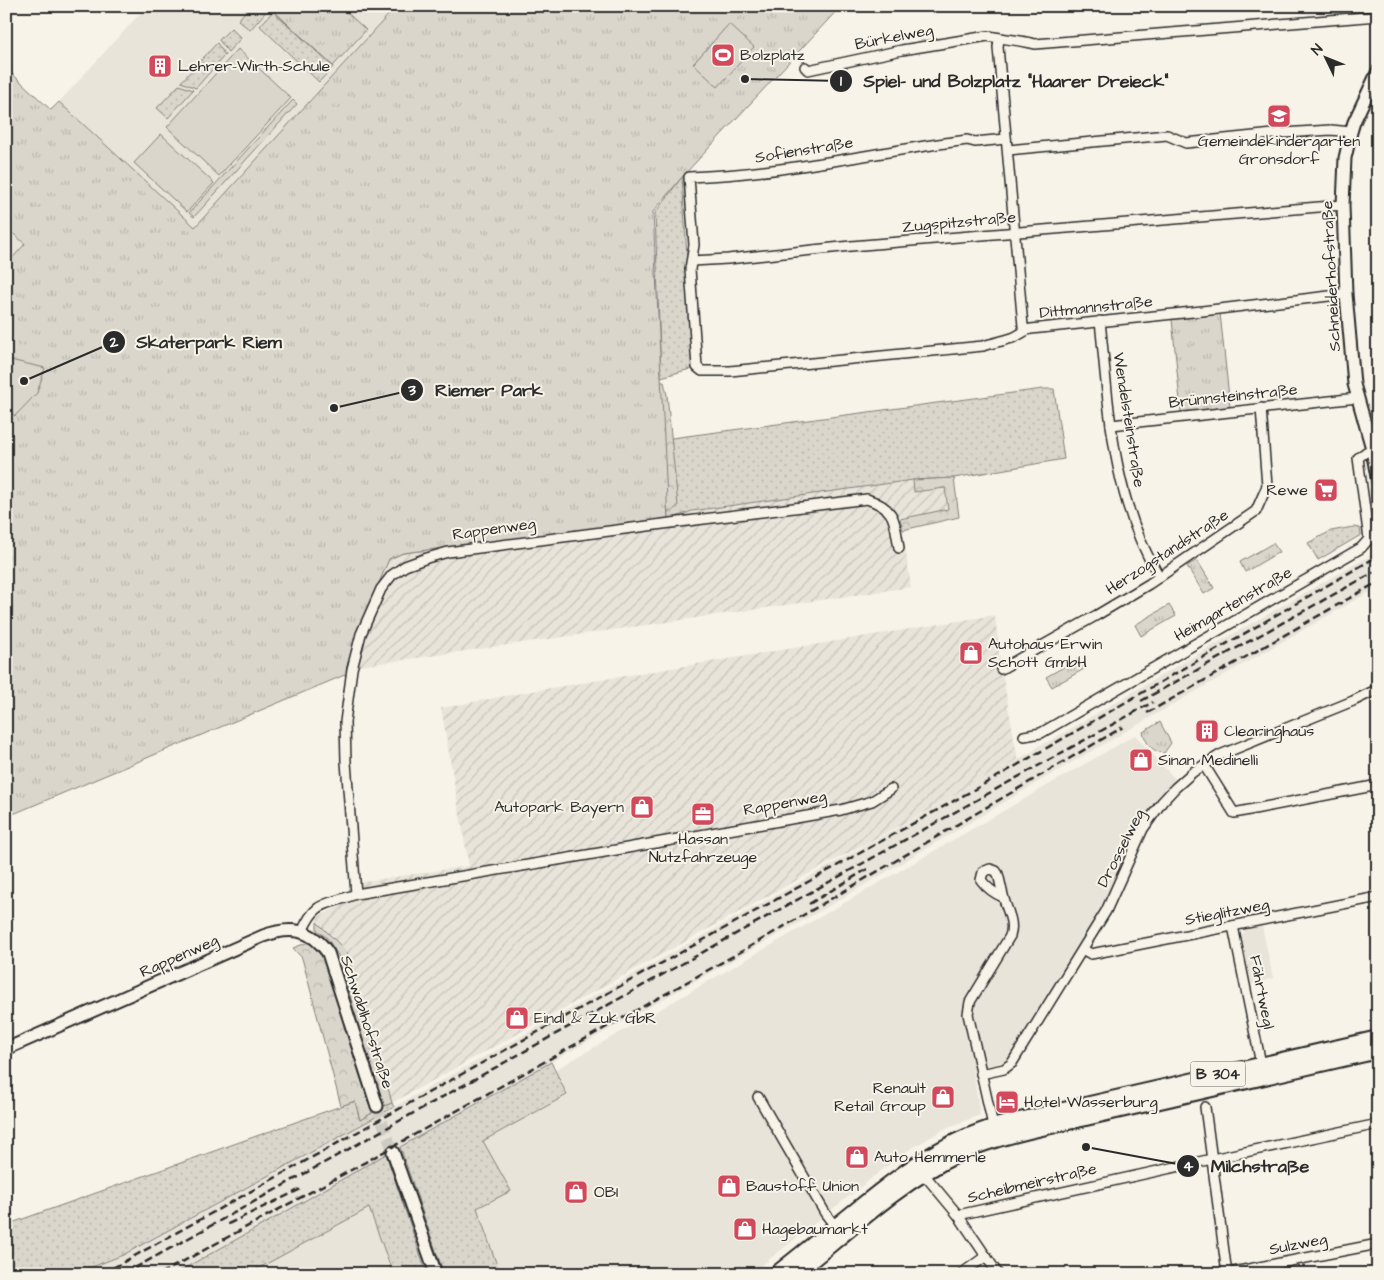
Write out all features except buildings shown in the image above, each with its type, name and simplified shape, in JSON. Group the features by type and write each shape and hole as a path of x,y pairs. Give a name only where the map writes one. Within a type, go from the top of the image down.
{"main road":[{"name":"B 304","path":"776,1274 923,1173 995,1133 1262,1064 1378,1038"},
{"name":"B 304","path":"795,1274 893,1180 929,1155 972,1134 995,1133 1378,1051"}],"street":[{"name":"Bürkelweg","path":"805,67 808,70 909,48 988,36 1035,44 1378,16"},
{"path":"999,39 998,47 1006,139 1024,326 1026,330"},
{"name":"Schneiderhofstraße","path":"1378,71 1351,132 1345,158 1343,205 1346,294 1354,384 1372,450 1378,482"},
{"path":"1008,150 1167,135 1186,143 1283,133 1331,130 1351,132"},
{"name":"Sofienstraße","path":"692,261 694,245 689,177 780,170 912,147 967,140 975,142 1006,139"},
{"name":"Zugspitzstraße","path":"692,261 1343,205"},
{"name":"Dittmannstraße","path":"692,261 690,270 697,367 702,371 730,371 983,346 1023,334 1026,330 1346,294"},
{"name":"Wendelsteinstraße","path":"1100,322 1111,425 1125,498 1137,530 1159,576"},
{"name":"Brünnsteinstraße","path":"1111,425 1358,398"},
{"name":"Herzogstandstraße","path":"1001,669 1097,615 1249,517 1260,504 1268,486 1261,408"},
{"name":"Heimgartenstraße","path":"1024,736 1041,733 1361,548 1369,539 1358,458 1372,450"},
{"name":"Rappenweg","path":"356,894 346,762 345,722 348,699 352,670 361,634 381,589 392,575 399,570 427,558 448,552 867,499 877,503 894,517 899,548"},
{"name":"Drosselweg","path":"981,1074 1004,1069 1012,1063 1084,950 1106,911 1143,829 1162,802 1175,788 1220,755 1378,689"},
{"path":"1204,765 1234,813 1378,785"},
{"name":"Rappenweg","path":"6,1049 264,936 282,930 302,932 310,914 325,903 356,894 841,810 872,801 891,789"},
{"path":"995,1133 968,1008 1010,936 1012,923 1003,897"},
{"name":"Stieglitzweg","path":"1084,950 1091,954 1378,897"},
{"name":"Fährtwegl","path":"1233,926 1262,1064"},
{"name":"Schwablhofstraße","path":"302,932 317,939 328,952 354,1039 377,1106"},
{"path":"758,1096 825,1214 839,1231"},
{"path":"1205,1107 1226,1274"},
{"name":"Scheibmeirstraße","path":"958,1215 1212,1158 1378,1124"},
{"path":"393,1152 436,1274"},
{"path":"923,1173 958,1215 998,1274"},
{"name":"Sulzweg","path":"1226,1274 1378,1244"},
{"path":"961,1274 986,1256"}],"shaded area":[{"path":"147,6 385,6 391,12 195,227 59,102"},
{"path":"6,227 25,244 6,265"},
{"path":"913,480 914,492 945,488 948,510 901,520 911,587 360,666 349,666 358,633 389,559 403,553 668,520 692,511"},
{"path":"1378,551 1378,587 1062,768 829,906 266,1223 174,1274 74,1274 123,1255 946,801 963,789 1034,751 1038,746"},
{"path":"995,615 1000,661 1018,760 392,1103 376,1042 368,1027 347,952 317,922 318,917 355,898 362,897 361,882 469,866 441,708 527,692"},
{"path":"1135,735 1176,780 1154,801 1137,831 1115,880 1090,927 1010,1057 1004,1062 973,1070 980,1115 946,1128 902,1154 751,1274 500,1274 477,1208 511,1191 483,1141 567,1096 555,1070"},
{"path":"1262,926 1273,978 1252,984 1241,936 1245,930"},
{"path":"369,1208 393,1274 248,1274"}],"green space":[{"path":"250,6 271,6 250,30 238,20"},
{"path":"279,6 340,6 366,30 333,66 274,11"},
{"path":"386,6 841,6 682,177 653,212 668,520 403,553 389,559 358,633 347,674 6,817 6,265 25,244 6,227 6,68 51,110 59,102 195,227 391,12"},
{"path":"273,11 333,67 319,82 260,26"},
{"name":"Bolzplatz","path":"729,24 754,47 718,87 693,64"},
{"path":"231,28 241,38 228,52 219,40"},
{"path":"217,43 225,55 196,88 181,82"},
{"path":"238,49 291,98 219,176 167,127"},
{"path":"179,85 193,90 168,118 157,108"},
{"path":"293,100 297,104 194,217 189,213"},
{"path":"161,134 214,183 187,212 134,163"},
{"path":"682,177 694,368 661,377 655,213"},
{"path":"1220,313 1230,407 1181,412 1172,319"},
{"path":"6,359 45,368 37,393 15,416 6,408"},
{"path":"657,382 664,382 667,395 678,506 671,512 664,512 668,520 403,553 389,559"},
{"path":"1054,389 1064,459 954,478 913,480 692,511 668,520 664,439"},
{"path":"954,478 959,517 903,530 900,519 948,509 945,488 914,492 913,480"},
{"path":"1353,527 1360,528 1361,535 1318,560 1308,543 1331,531"},
{"path":"1273,543 1279,552 1245,572 1240,562"},
{"path":"1197,560 1214,588 1204,594 1187,566"},
{"path":"1169,605 1176,616 1141,636 1135,625"},
{"path":"1078,659 1084,669 1052,687 1046,677"},
{"path":"1160,722 1171,743 1164,753 1156,751 1150,746 1143,732"},
{"path":"317,922 347,952 368,1027 376,1042 392,1103 384,1106 339,957 327,938 317,930"},
{"path":"309,942 319,951 326,962 372,1113 360,1120 355,1101 341,1106 302,958 293,948"},
{"path":"551,1062 567,1095 483,1141 511,1191 477,1208 500,1274 444,1274 400,1147"},
{"path":"355,1101 360,1120 384,1106 392,1103 394,1107 123,1255 74,1274 6,1274 6,1225"},
{"path":"386,1154 427,1274 393,1274 369,1208 248,1274 174,1274 266,1223"}],"tunnel":[{"path":"377,1106 393,1152"}],"railway":[{"path":"102,1274 995,778 1378,556"},
{"path":"1141,701 1378,570"},
{"path":"1147,713 1378,582"},
{"path":"124,1274 1153,702"},
{"path":"160,1274 353,1169 744,950 1123,727"},
{"path":"809,904 869,868"},
{"path":"228,1224 301,1189"}],"place":[{"name":"Bolzplatz","path":"723,55"},
{"name":"Lehrer-Wirth-Schule","path":"160,66"},
{"name":"Spiel- und Bolzplatz \"Haarer Dreieck\"","path":"745,79"},
{"name":"Gemeindekindergarten Gronsdorf","path":"1279,116"},
{"name":"Skaterpark Riem","path":"24,381"},
{"name":"Riemer Park","path":"334,408"},
{"name":"Rewe","path":"1326,490"},
{"name":"Autohaus Erwin Schott GmbH","path":"971,653"},
{"name":"Clearinghaus","path":"1207,731"},
{"name":"Sinan Medinelli","path":"1141,760"},
{"name":"Autopark Bayern","path":"642,807"},
{"name":"Hassan Nutzfahrzeuge","path":"703,814"},
{"name":"Eindl & Zuk GbR","path":"517,1018"},
{"name":"Renault Retail Group","path":"943,1097"},
{"name":"Hotel Wasserburg","path":"1007,1102"},
{"name":"Milchstraße","path":"1086,1147"},
{"name":"Auto Hemmerle","path":"857,1157"},
{"name":"Baustoff Union","path":"729,1186"},
{"name":"OBI","path":"576,1192"},
{"name":"Hagebaumarkt","path":"745,1229"}]}
